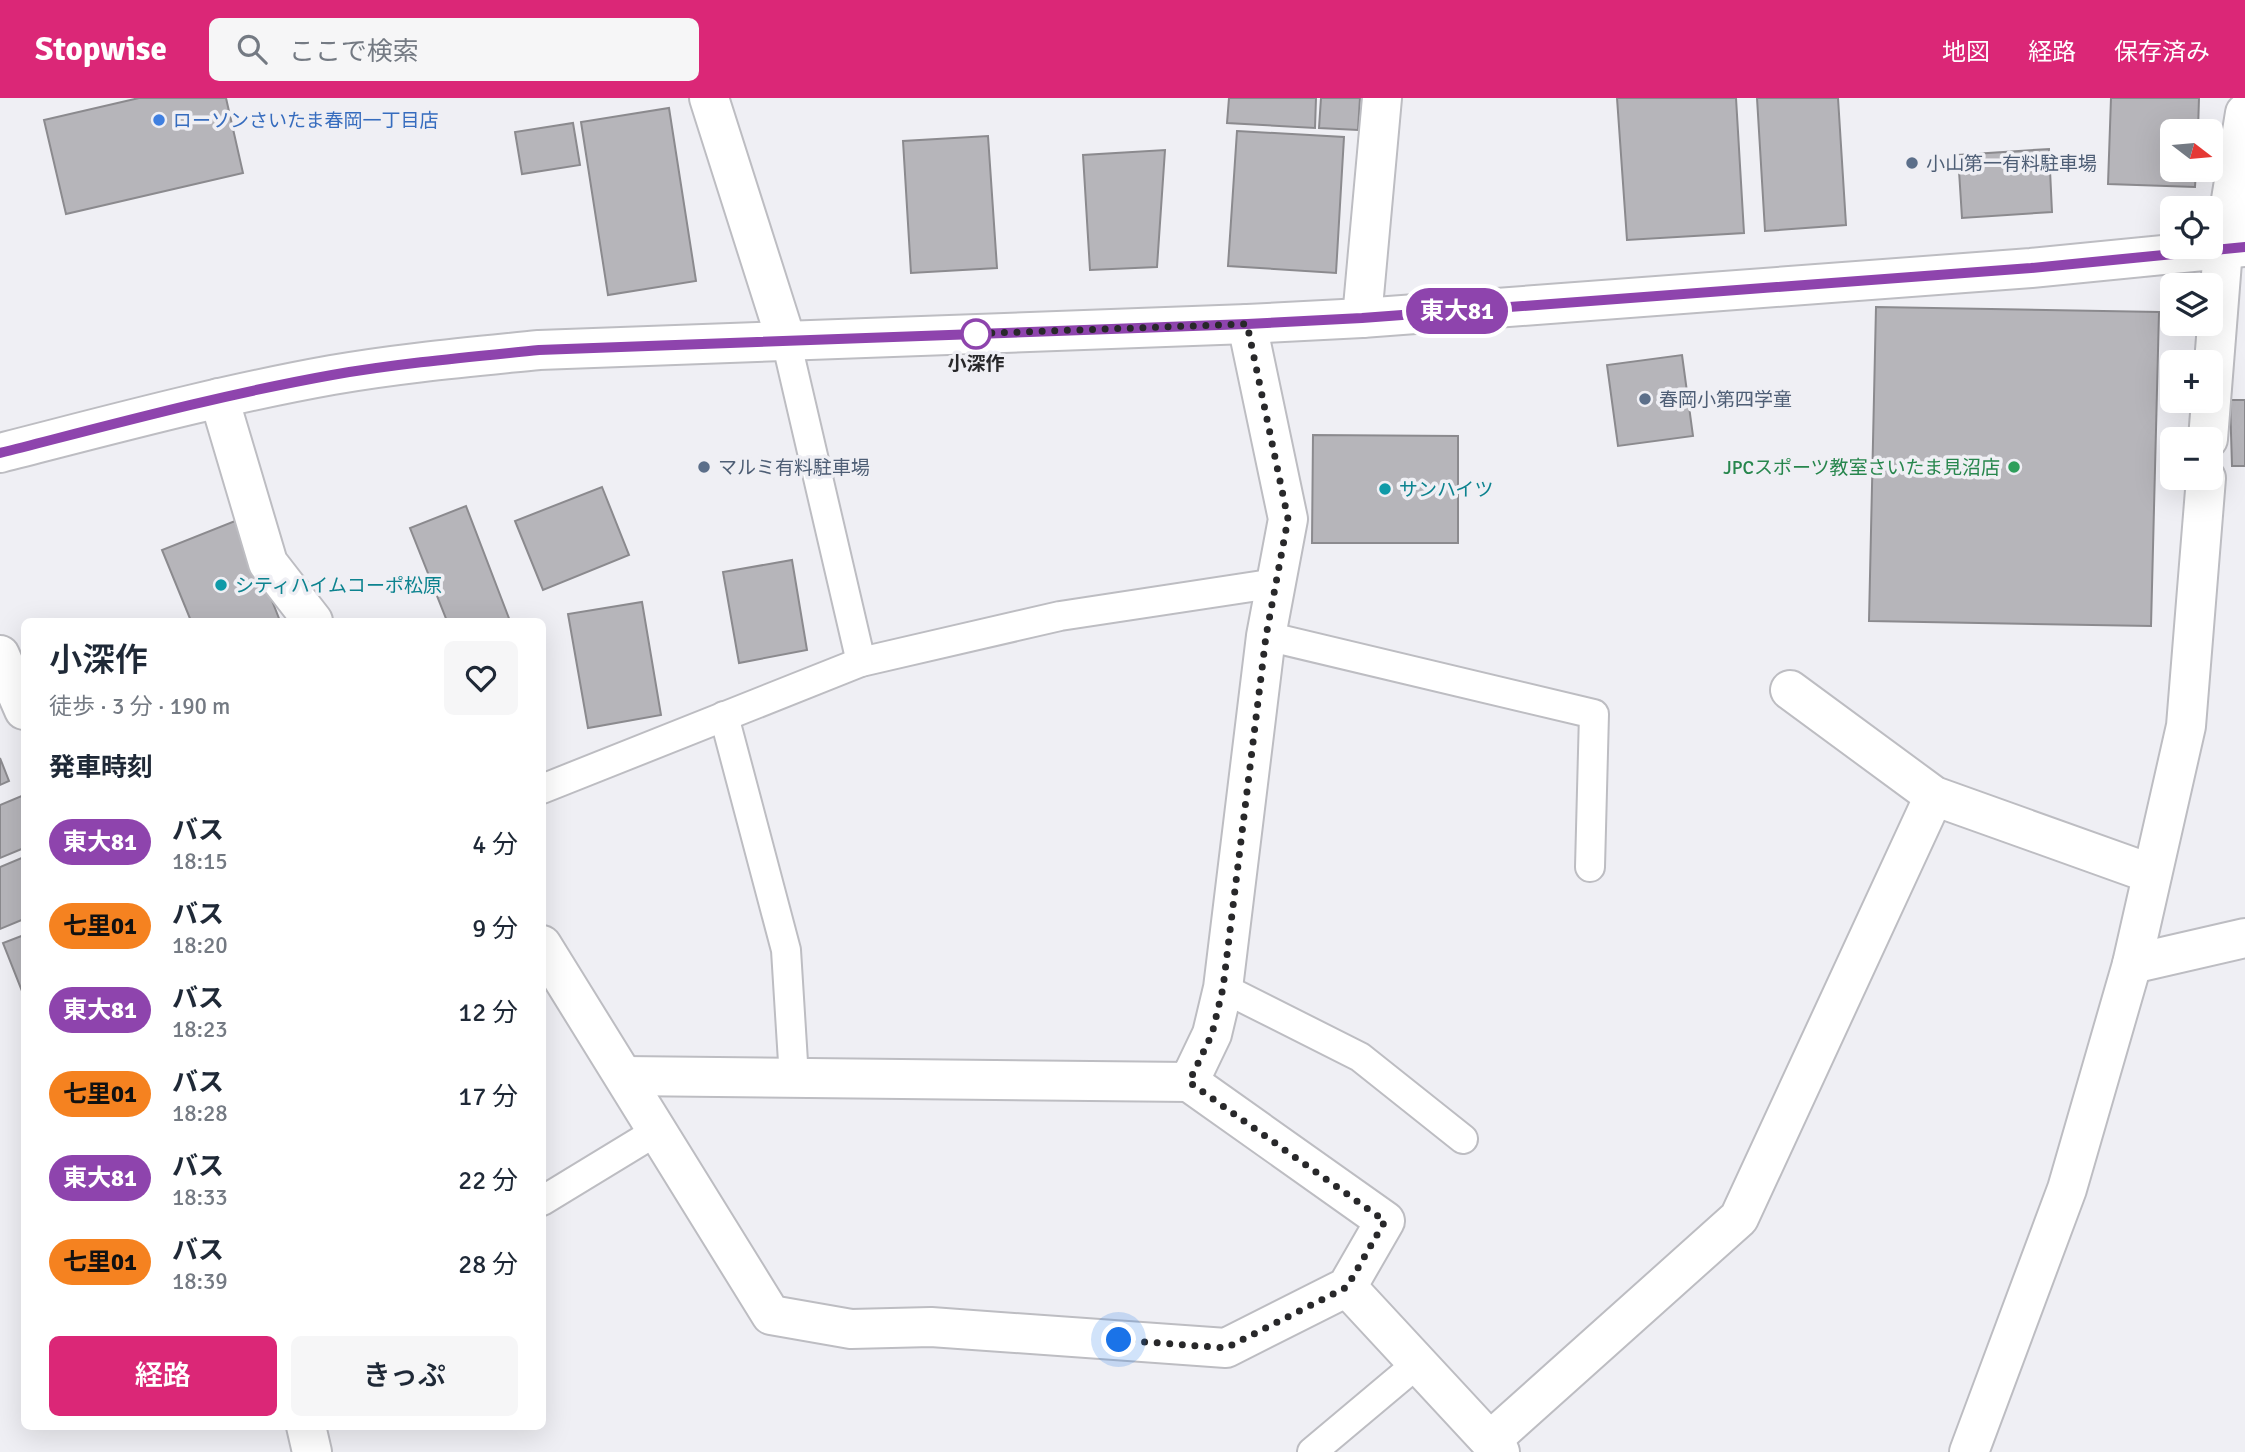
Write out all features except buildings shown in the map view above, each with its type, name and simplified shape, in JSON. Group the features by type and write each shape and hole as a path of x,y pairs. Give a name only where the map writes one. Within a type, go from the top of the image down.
{"street":[{"path":"709,98 786,340"},
{"path":"1362,318 1382,98"},
{"path":"2210,427 2234,248 2245,113"},
{"path":"0,453 219,398 334,375 464,357 539,350 1362,318 2031,268 2234,248"},
{"path":"1189,1082 1212,1034 1223,988 1266,636 1288,519 1247,324"},
{"path":"219,398 268,563 311,618"},
{"path":"1969,1452 2067,1189 2132,964 2186,726 2205,490"},
{"path":"0,654 21,703"},
{"path":"1790,690 1934,796 2152,874"},
{"path":"1347,1287 1495,1447 1739,1218 1934,796"},
{"path":"2132,964 2245,938"},
{"path":"546,950 771,1315 851,1329 931,1327 1226,1348 1347,1287 1385,1221 1189,1082 624,1076"},
{"path":"307,1430 312,1452"}],"lane":[{"path":"786,340 861,662"},
{"path":"546,787 861,662 1060,616 1277,583"},
{"path":"1266,636 1594,714 1590,867"},
{"path":"724,716 786,950 794,1078"},
{"path":"1223,988 1360,1057 1463,1139"},
{"path":"546,1199 657,1131"},
{"path":"1312,1452 1418,1363"}],"bus line":[{"name":"東大81","path":"0,453 219,398 334,375 426,361 539,350 1362,318 2031,268 2245,247"}],"place":[{"name":"ローソンさいたま春岡一丁目店","path":"159,120"},
{"name":"小山第一有料駐車場","path":"1912,163"},
{"name":"小深作","path":"976,334"},
{"name":"春岡小第四学童","path":"1645,399"},
{"name":"マルミ有料駐車場","path":"704,467"},
{"name":"JPCスポーツ教室さいたま見沼店","path":"2014,467"},
{"name":"サンハイツ","path":"1385,489"},
{"name":"シティハイムコーポ松原","path":"221,585"}],"route":[{"path":"976,334 965,334 1247,324 1288,519 1266,636 1223,988 1212,1034 1189,1082 1385,1221 1347,1287 1226,1348 1119,1340"}]}
